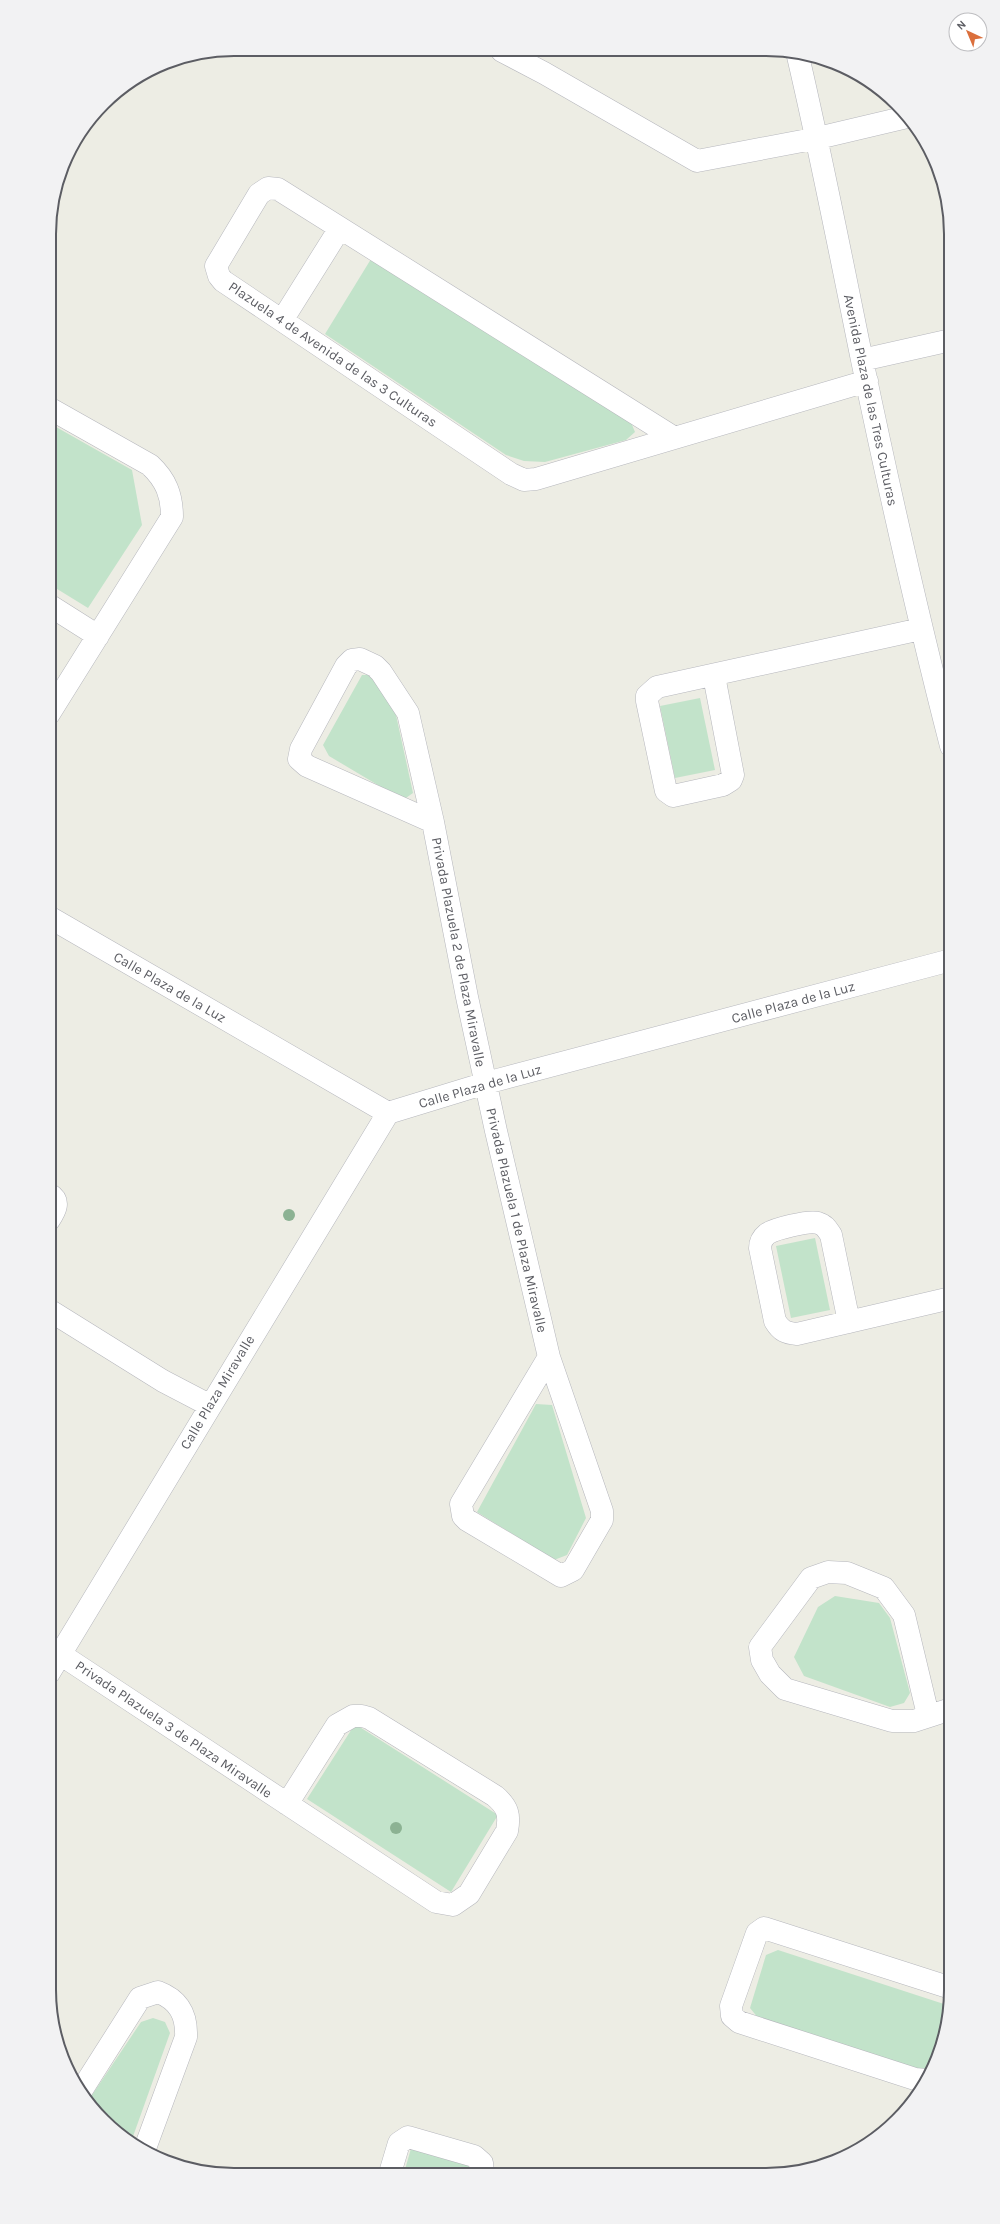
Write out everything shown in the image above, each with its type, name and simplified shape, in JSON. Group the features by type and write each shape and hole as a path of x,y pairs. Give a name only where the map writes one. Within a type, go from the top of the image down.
{"street":[{"path":"512,56 697,161 818,138 901,118"},
{"path":"540,56 544,73"},
{"name":"Avenida Plaza de las Tres Culturas","path":"799,59 818,138 866,381 921,629 944,719"},
{"name":"Plazuela 4 de Avenida de las 3 Culturas","path":"673,437 340,228 273,188 264,190 255,201 218,261 217,270 223,281 284,319 511,474 524,480 536,480 673,437 866,381"},
{"path":"284,319 340,228"},
{"path":"862,360 944,342"},
{"path":"56,412 150,465 160,475 168,487 172,502 172,517 56,703"},
{"path":"56,609 98,636"},
{"path":"714,676 733,775 730,780 723,785 673,796 666,791 647,696 657,687 714,676 921,629"},
{"name":"Privada Plazuela 2 de Plaza Miravalle","path":"433,822 307,766 299,759 301,749 346,666 352,660 360,659 381,672 408,713 433,822 486,1083"},
{"name":"Calle Plaza de la Luz","path":"56,921 388,1112 486,1083 944,962"},
{"name":"Privada Plazuela 1 de Plaza Miravalle","path":"486,1083 548,1357 603,1516 573,1570 561,1576 467,1520 463,1516 461,1504 548,1357"},
{"name":"Calle Plaza Miravalle","path":"56,1661 209,1405 388,1112"},
{"path":"849,1322 831,1235 826,1227 818,1223 809,1222 766,1235 760,1243 760,1248 775,1321 780,1329 788,1334 797,1334 849,1322 944,1300"},
{"path":"56,1314 163,1381 209,1405"},
{"path":"928,1715 904,1615 884,1588 847,1573 828,1572 811,1578 760,1647 762,1660 770,1674 784,1689 892,1721 914,1721 944,1711"},
{"name":"Privada Plazuela 3 de Plaza Miravalle","path":"60,1654 287,1804 436,1902 452,1905 469,1894 507,1831 509,1822 509,1811 495,1796 370,1718 362,1716 353,1716 337,1725 287,1804"},
{"path":"920,2079 740,2022 732,2016 731,2006 757,1933 764,1928 944,1986"},
{"path":"84,2086 140,1998 158,1992 175,2001 181,2008 187,2022 186,2037 146,2145"},
{"path":"392,2168 399,2143 408,2137 474,2156 482,2163 482,2168"}],"green space":[{"path":"371,259 630,420 635,432 626,440 545,462 524,461 506,455 325,334"},
{"path":"56,427 132,470 142,525 88,608 56,588"},
{"path":"362,675 372,675 396,715 413,793 403,800 329,756 323,745"},
{"path":"700,698 715,770 675,778 660,706"},
{"path":"815,1238 830,1310 791,1318 776,1246"},
{"path":"536,1404 552,1405 586,1518 567,1555 554,1560 477,1512"},
{"path":"835,1596 879,1603 890,1618 910,1693 904,1703 890,1707 804,1676 794,1657 818,1607"},
{"path":"355,1724 498,1815 451,1892 307,1799"},
{"path":"778,1950 944,2004 941,2025 935,2047 925,2070 914,2069 759,2019 750,2008 766,1955"},
{"path":"153,2018 165,2022 170,2033 133,2137 108,2116 91,2096 141,2022"},
{"path":"412,2145 470,2162 468,2168 405,2168"}]}
